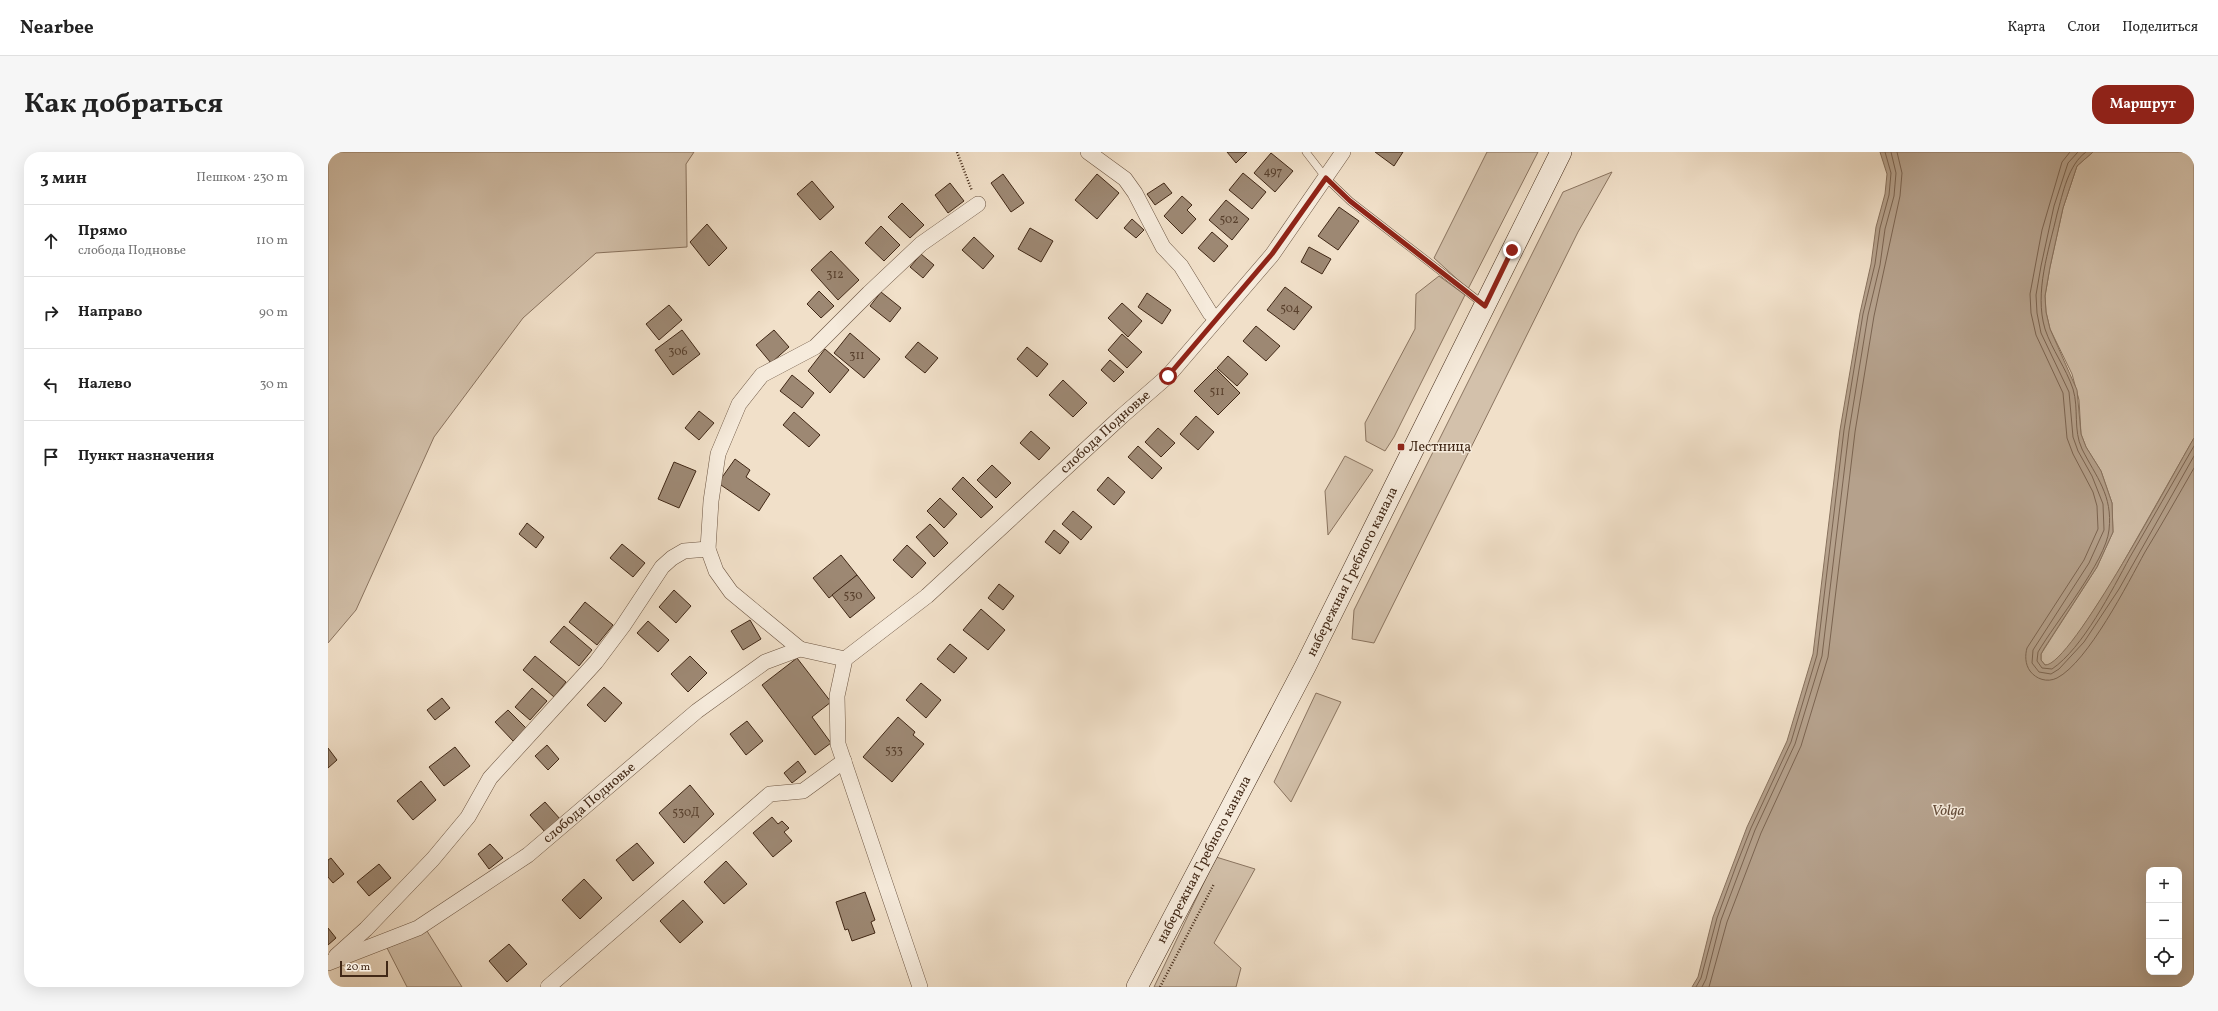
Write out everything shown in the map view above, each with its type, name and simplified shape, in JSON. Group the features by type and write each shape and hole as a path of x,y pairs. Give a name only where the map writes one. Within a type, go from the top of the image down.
{"street":[{"path":"1088,152 1125,179 1135,193 1164,247 1181,266 1210,313 1217,320"},
{"name":"слобода Подновье","path":"845,659 927,596 1122,416 1168,376 1272,254 1343,152"},
{"name":"набережная Гребного канала","path":"1137,987 1310,658 1561,152"},
{"path":"920,987 838,744 838,696 845,659 800,649 731,592 716,571 708,549 711,501 718,454 739,404 762,375 815,348 869,293 921,244 978,204"},
{"path":"329,962 366,929 433,859 468,817 490,778 596,662 623,626 662,567 672,558 684,551 708,549"},
{"name":"слобода Подновье","path":"329,962 418,928 447,910 528,855 697,711 765,662 800,649"},
{"path":"548,987 770,794 803,791 844,761"}],"lane":[{"path":"1306,152 1326,178 1350,201 1485,306"}],"path":[{"path":"957,152 978,204"}],"shaded area":[{"path":"328,152 694,152 686,164 687,247 596,253 523,318 434,437 356,610 328,643"},
{"path":"1487,152 1538,152 1468,289 1434,258"},
{"path":"2093,152 2194,152 2194,438 2111,584 2076,637 2061,656 2050,665 2045,665 2041,660 2041,654 2097,567 2113,532 2112,503 2101,471 2086,447 2081,434 2079,400 2072,374 2050,329 2046,312 2045,296 2063,208 2077,166"},
{"path":"1612,172 1578,232 1374,643 1352,639 1354,610 1563,192"},
{"path":"1439,276 1465,295 1394,437 1385,451 1366,441 1365,423 1415,329 1416,294"},
{"path":"1345,456 1373,470 1328,535 1325,491"},
{"path":"1316,693 1341,702 1291,802 1274,782"},
{"path":"1216,857 1255,869 1214,943 1241,968 1236,987 1154,987"},
{"path":"427,931 462,987 407,987 387,948"}],"water":[{"name":"Volga","path":"1880,152 2093,152 2077,166 2063,208 2045,296 2046,312 2050,329 2077,390 2081,434 2086,447 2101,471 2112,503 2113,532 2097,567 2045,647 2041,654 2041,660 2045,665 2058,657 2077,635 2099,602 2146,524 2194,438 2194,987 1692,987 1698,977 1713,917 1747,827 1787,741 1813,654 1840,430 1860,313 1871,264 1876,227 1885,194 1887,174"}],"building":[{"path":"1227,152 1247,152 1236,163"},
{"path":"1375,152 1403,152 1394,166"},
{"path":"1271,153 1293,171 1275,192 1254,173"},
{"path":"1243,173 1266,192 1252,209 1229,190"},
{"path":"1003,174 1024,203 1011,212 991,183"},
{"path":"1097,174 1119,193 1097,219 1075,200"},
{"path":"812,181 834,207 820,220 797,194"},
{"path":"950,183 964,201 948,213 935,195"},
{"path":"1164,183 1172,193 1155,205 1147,194"},
{"path":"1182,196 1192,205 1187,210 1196,219 1182,234 1164,216"},
{"path":"1226,200 1249,219 1232,240 1209,220"},
{"path":"902,203 924,225 910,238 888,217"},
{"path":"1339,207 1359,221 1338,250 1318,236"},
{"path":"1132,219 1144,230 1136,238 1124,228"},
{"path":"707,224 727,248 709,266 690,242"},
{"path":"881,226 900,245 884,261 865,243"},
{"path":"1030,228 1053,241 1041,262 1018,249"},
{"path":"1212,232 1228,246 1214,262 1198,248"},
{"path":"974,237 994,256 983,269 962,250"},
{"path":"1309,247 1331,259 1322,274 1301,262"},
{"path":"831,251 859,280 838,300 811,270"},
{"path":"921,254 934,265 923,278 910,267"},
{"path":"1285,287 1312,307 1294,330 1267,310"},
{"path":"819,291 834,306 821,318 807,304"},
{"path":"881,292 901,308 890,322 870,306"},
{"path":"1147,293 1171,310 1162,324 1138,307"},
{"path":"1122,303 1142,321 1128,337 1108,318"},
{"path":"669,305 682,320 659,340 646,324"},
{"path":"1256,326 1280,346 1266,361 1243,341"},
{"path":"682,330 700,354 673,375 655,350"},
{"path":"774,330 789,347 771,363 756,345"},
{"path":"850,333 880,359 864,378 834,353"},
{"path":"1122,334 1142,352 1127,368 1108,350"},
{"path":"918,342 938,358 925,373 905,357"},
{"path":"1027,347 1048,364 1037,377 1017,359"},
{"path":"825,349 849,370 830,393 808,371"},
{"path":"1228,356 1248,374 1237,386 1217,368"},
{"path":"1110,360 1124,372 1114,382 1101,370"},
{"path":"1216,369 1240,393 1218,415 1194,391"},
{"path":"792,375 814,393 802,408 780,391"},
{"path":"1063,380 1087,403 1073,417 1049,395"},
{"path":"699,411 714,423 699,440 685,428"},
{"path":"794,412 820,435 809,447 783,425"},
{"path":"1196,416 1214,432 1198,450 1180,434"},
{"path":"1158,428 1175,443 1161,457 1145,442"},
{"path":"1031,431 1050,448 1039,460 1020,443"},
{"path":"1138,446 1162,468 1152,479 1128,457"},
{"path":"735,459 750,470 746,477 770,494 759,511 718,483"},
{"path":"674,462 696,471 679,508 658,499"},
{"path":"992,465 1011,483 996,498 977,480"},
{"path":"963,477 993,507 981,518 952,489"},
{"path":"1108,477 1125,492 1114,505 1097,490"},
{"path":"940,498 957,514 944,528 927,511"},
{"path":"1073,511 1092,527 1081,540 1062,524"},
{"path":"527,523 544,537 536,548 519,534"},
{"path":"930,524 948,543 934,557 916,537"},
{"path":"1054,530 1069,542 1060,554 1045,542"},
{"path":"622,544 645,563 633,577 610,558"},
{"path":"907,545 926,563 912,578 893,560"},
{"path":"841,555 857,575 829,598 813,578"},
{"path":"857,575 875,598 850,618 832,595"},
{"path":"999,584 1014,596 1003,610 988,598"},
{"path":"674,590 691,606 676,623 659,607"},
{"path":"585,602 613,625 597,645 569,622"},
{"path":"981,609 1005,630 988,650 963,630"},
{"path":"750,620 761,639 743,650 731,631"},
{"path":"648,621 669,640 658,652 637,633"},
{"path":"564,626 592,650 579,666 550,642"},
{"path":"950,644 967,658 954,673 937,659"},
{"path":"535,656 566,682 554,697 523,670"},
{"path":"690,656 707,673 688,692 671,674"},
{"path":"797,658 831,702 812,717 831,743 815,755 762,685"},
{"path":"921,683 941,700 926,718 906,700"},
{"path":"604,687 622,703 605,722 587,705"},
{"path":"532,688 547,701 530,720 515,707"},
{"path":"442,698 450,708 435,720 427,710"},
{"path":"508,710 526,728 513,741 495,722"},
{"path":"898,717 915,732 913,735 924,744 892,782 863,757"},
{"path":"747,721 763,741 746,755 730,734"},
{"path":"547,745 559,759 548,770 535,756"},
{"path":"455,747 470,766 444,786 429,767"},
{"path":"328,748 337,760 328,768"},
{"path":"798,761 806,772 792,783 784,773"},
{"path":"421,781 436,800 413,820 397,801"},
{"path":"690,785 714,814 684,843 659,813"},
{"path":"545,802 560,819 545,832 530,815"},
{"path":"772,817 778,824 782,821 789,828 784,832 792,841 773,857 753,833"},
{"path":"637,843 654,863 633,881 616,860"},
{"path":"490,844 503,858 489,869 478,854"},
{"path":"331,858 344,874 333,883 328,877 328,860"},
{"path":"726,861 747,884 724,904 704,882"},
{"path":"379,864 391,878 369,896 357,882"},
{"path":"584,879 602,898 580,919 562,900"},
{"path":"865,892 875,920 871,922 875,933 852,941 848,929 845,930 836,902"},
{"path":"683,900 703,922 680,943 660,921"},
{"path":"328,928 336,938 328,945"},
{"path":"509,944 527,964 507,982 489,961"}],"place":[{"name":"Лестница","path":"1401,447"}],"route":[{"path":"1168,376 1272,254 1326,178 1350,201 1485,306 1512,250"}]}
